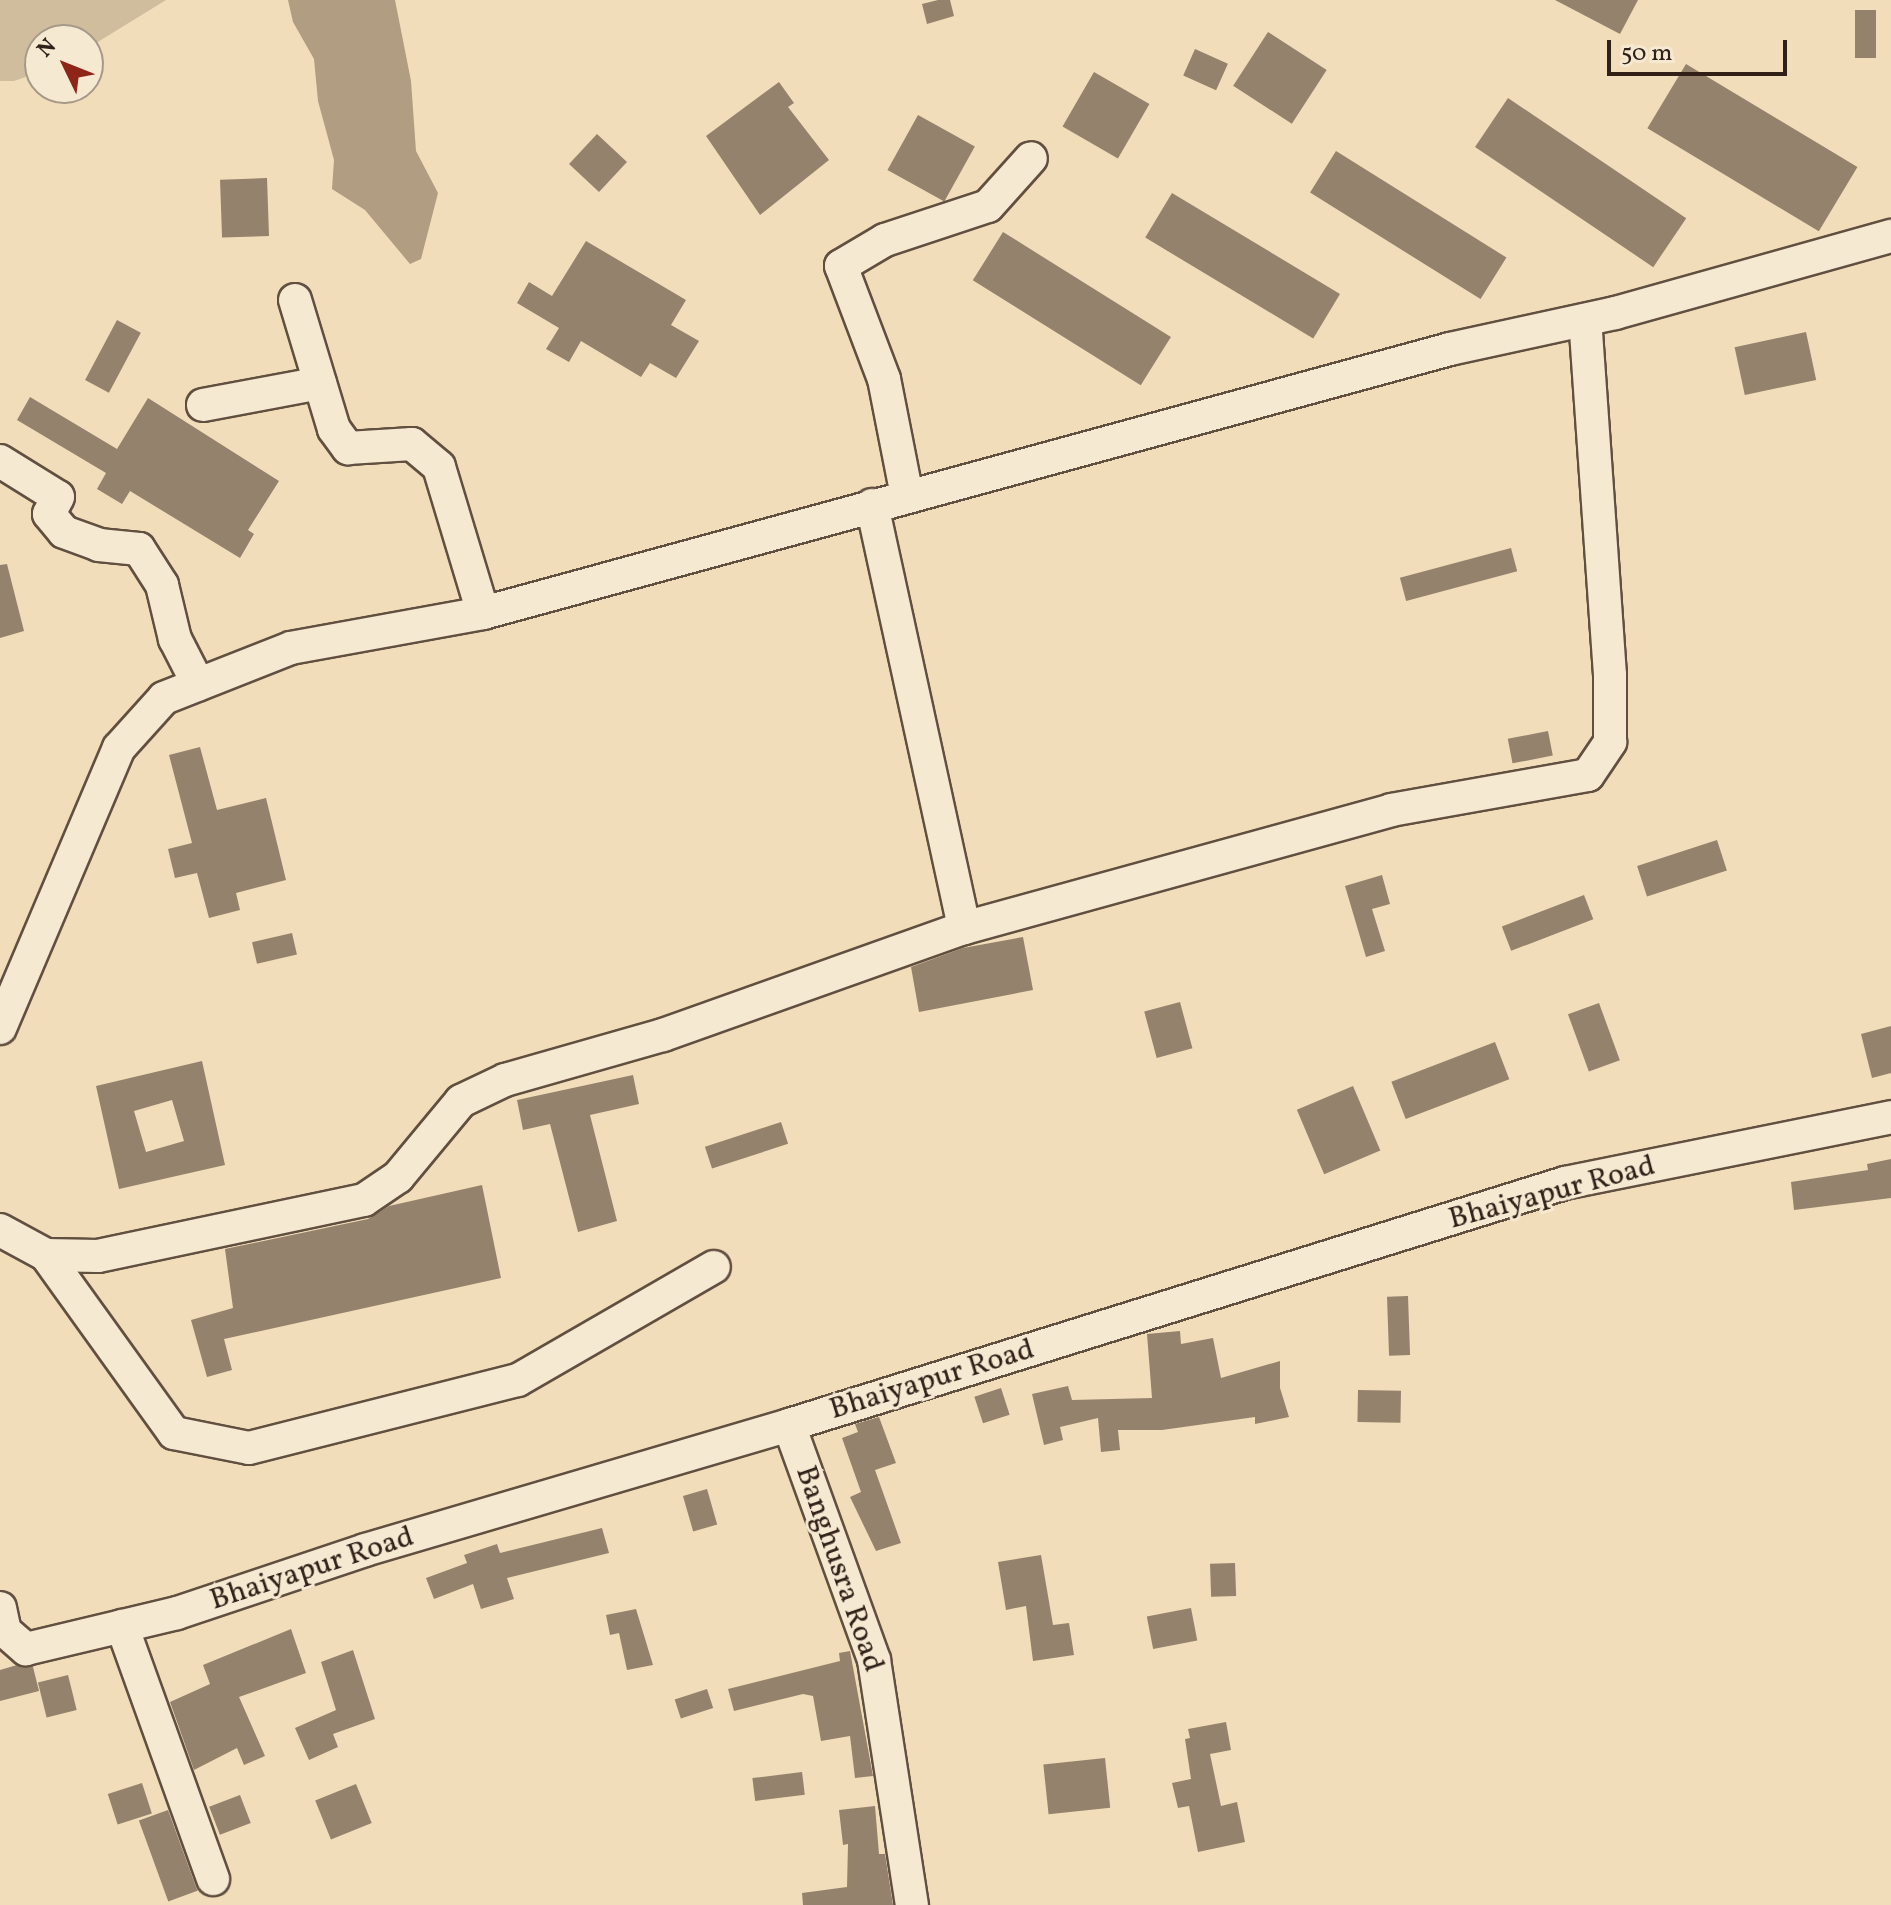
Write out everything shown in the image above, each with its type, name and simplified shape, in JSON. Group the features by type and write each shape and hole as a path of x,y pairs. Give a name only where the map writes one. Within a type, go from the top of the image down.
{"street":[{"path":"907,496 884,379 841,266 885,240 988,206 1031,158"},
{"path":"0,1028 119,748 164,698 291,648 483,613 1450,349 1585,320 1891,236"},
{"path":"295,300 334,429 348,448 412,444 439,467 483,613"},
{"path":"46,1255 98,1256 364,1200 398,1177 461,1101 505,1080 663,1035 964,928 1391,810 1588,775 1610,742 1610,675 1585,320"},
{"path":"203,405 320,383"},
{"path":"0,461 58,497 49,514 64,532 99,545 139,549 162,585 175,639 198,684"},
{"path":"872,505 964,928"},
{"name":"Bhaiyapur Road","path":"2,1625 26,1649 122,1626 789,1425 1565,1183 1891,1117"},
{"path":"0,1230 46,1255 174,1433 249,1448 518,1380 714,1267"},
{"name":"Banghusra Road","path":"789,1425 874,1660 912,1905"},
{"path":"122,1626 213,1879"}],"shaded area":[{"path":"0,0 166,0 104,38 104,24 24,24 24,78 0,81"},
{"path":"288,0 395,0 411,81 416,151 438,193 421,259 410,264 365,210 332,189 334,160 318,101 314,59 293,22"}],"building":[{"path":"950,0 954,16 927,24 922,4"},
{"path":"1555,0 1638,0 1620,34"},
{"path":"1855,10 1876,10 1876,58 1855,58"},
{"path":"1268,32 1327,70 1292,124 1233,86"},
{"path":"1195,49 1228,64 1216,90 1183,75"},
{"path":"1686,64 1857,167 1819,231 1647,128"},
{"path":"1094,72 1149,104 1118,159 1062,127"},
{"path":"779,82 794,103 788,107 829,160 760,215 706,136"},
{"path":"1508,98 1686,218 1653,267 1475,147"},
{"path":"918,115 975,147 944,202 887,170"},
{"path":"597,134 627,162 599,192 569,164"},
{"path":"1336,151 1506,258 1480,299 1310,193"},
{"path":"267,178 269,236 222,238 220,180"},
{"path":"1172,193 1340,294 1313,339 1145,238"},
{"path":"1003,232 1171,337 1141,385 973,280"},
{"path":"586,241 686,300 671,325 699,341 676,378 650,363 641,377 581,341 569,362 546,349 559,328 517,303 529,282 552,296"},
{"path":"117,320 141,333 109,393 85,380"},
{"path":"1806,332 1816,380 1745,395 1735,347"},
{"path":"30,397 117,449 148,398 279,481 248,530 254,534 240,558 130,491 122,504 97,489 106,473 17,420"},
{"path":"1511,548 1517,571 1406,601 1400,578"},
{"path":"7,564 24,631 0,638 0,565"},
{"path":"1548,731 1553,756 1513,763 1508,739"},
{"path":"200,747 217,810 266,798 286,880 236,893 240,910 209,918 197,873 175,878 168,849 192,843 169,755"},
{"path":"1717,840 1727,870 1647,896 1637,866"},
{"path":"1382,875 1390,904 1372,909 1385,951 1366,957 1345,886"},
{"path":"1584,895 1593,919 1511,951 1502,927"},
{"path":"292,933 297,954 257,964 252,942"},
{"path":"1023,937 1033,990 919,1012 911,967 963,948"},
{"path":"1180,1002 1192,1048 1157,1058 1144,1012"},
{"path":"1599,1003 1620,1060 1589,1072 1568,1014"},
{"path":"1891,1026 1891,1073 1872,1078 1861,1034"},
{"path":"1495,1042 1509,1079 1406,1119 1391,1082"},
{"path":"202,1061 225,1165 119,1189 96,1086","holes":["172,1100 184,1141 146,1152 134,1111"]},
{"path":"633,1075 639,1104 590,1115 617,1221 578,1232 550,1124 523,1130 517,1100"},
{"path":"1353,1086 1380,1150 1324,1174 1297,1110"},
{"path":"781,1122 788,1144 712,1169 705,1147"},
{"path":"1891,1159 1891,1198 1794,1210 1791,1182 1868,1170 1867,1164"},
{"path":"482,1185 501,1278 224,1339 232,1370 207,1377 191,1320 233,1308 225,1249 368,1219 389,1206"},
{"path":"1408,1296 1410,1355 1389,1356 1387,1297"},
{"path":"1180,1331 1181,1344 1213,1338 1221,1378 1280,1361 1280,1388 1289,1417 1255,1424 1255,1417 1162,1430 1118,1430 1120,1450 1101,1452 1098,1418 1060,1427 1063,1440 1044,1445 1032,1394 1068,1386 1072,1400 1152,1398 1147,1334"},
{"path":"1001,1388 1010,1415 983,1423 974,1397"},
{"path":"1358,1390 1401,1391 1400,1423 1357,1422"},
{"path":"879,1417 896,1463 875,1470 901,1543 876,1551 850,1497 861,1492 842,1438 858,1432 855,1424"},
{"path":"707,1489 717,1525 693,1531 683,1496"},
{"path":"602,1528 609,1553 507,1578 514,1599 481,1609 473,1584 434,1599 426,1578 467,1563 464,1555 497,1544 500,1553"},
{"path":"1041,1555 1053,1625 1069,1623 1074,1655 1033,1661 1026,1606 1006,1610 998,1562"},
{"path":"1235,1563 1236,1596 1211,1597 1210,1564"},
{"path":"1191,1608 1197,1640 1153,1649 1147,1617"},
{"path":"636,1609 653,1665 627,1670 619,1633 610,1635 606,1615"},
{"path":"291,1629 306,1673 239,1697 265,1756 244,1765 237,1748 194,1770 170,1702 210,1684 203,1665"},
{"path":"353,1650 375,1719 333,1734 338,1747 309,1760 295,1728 336,1710 321,1662"},
{"path":"850,1651 873,1776 855,1778 850,1736 821,1741 813,1696 803,1694 734,1711 728,1689 840,1661 839,1653"},
{"path":"17,1665 33,1667 39,1691 0,1701 0,1670"},
{"path":"68,1675 77,1710 47,1717 38,1682"},
{"path":"707,1689 713,1708 681,1719 675,1700"},
{"path":"1226,1722 1231,1750 1210,1754 1221,1806 1237,1802 1245,1842 1198,1852 1189,1806 1178,1808 1172,1783 1191,1779 1185,1739 1190,1738 1188,1729"},
{"path":"1105,1758 1110,1808 1049,1814 1043,1764"},
{"path":"802,1772 805,1795 755,1801 752,1778"},
{"path":"142,1783 152,1813 118,1825 108,1794"},
{"path":"356,1784 372,1823 331,1839 315,1800"},
{"path":"240,1795 251,1823 220,1835 209,1807"},
{"path":"875,1806 879,1854 885,1854 893,1905 803,1905 802,1893 847,1887 848,1844 843,1845 839,1810"},
{"path":"168,1810 197,1891 168,1901 139,1821"}]}
